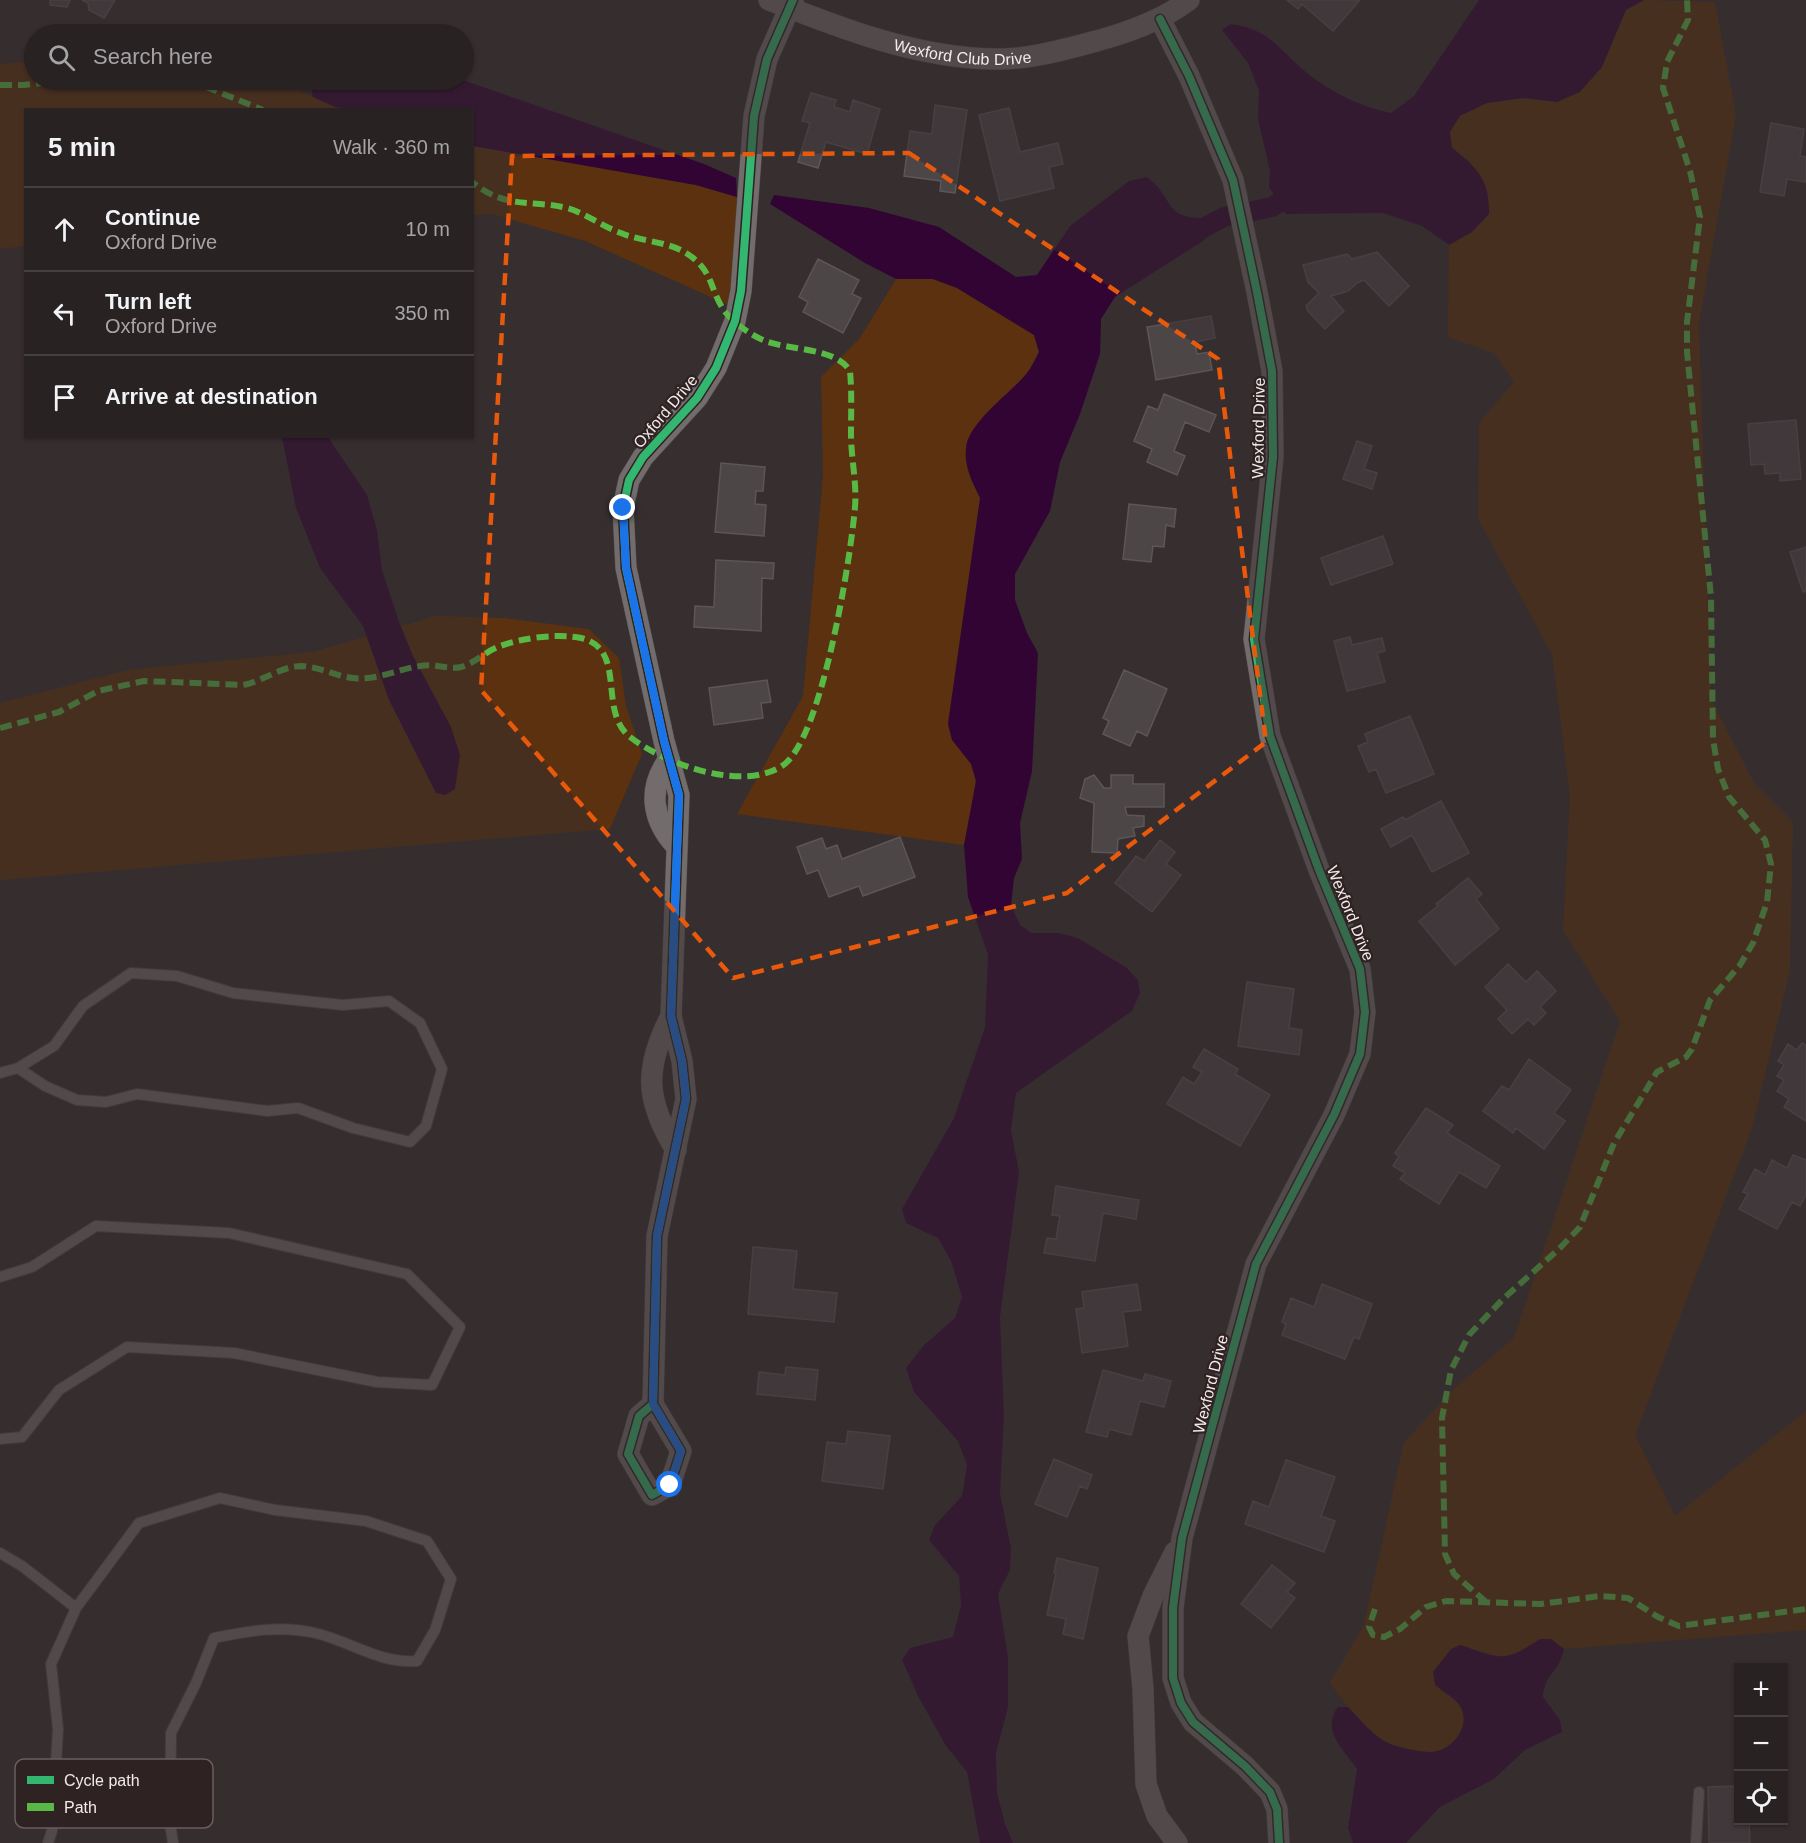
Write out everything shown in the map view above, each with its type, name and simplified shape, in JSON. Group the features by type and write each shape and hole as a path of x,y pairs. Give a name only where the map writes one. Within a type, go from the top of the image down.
{"street":[{"name":"Wexford Club Drive","path":"769,0 791,4 867,37 938,53 995,59 1054,52 1106,39 1160,19 1189,0"},
{"name":"Oxford Drive","path":"653,1404 657,1236 686,1099 682,1061 671,1016 679,795 626,567 623,508 630,480 643,457 697,398 716,368 735,321 741,291 754,116 767,59 791,4"},
{"name":"Wexford Drive","path":"1160,19 1189,76 1233,180 1257,292 1272,371 1273,457 1254,639 1270,736 1319,870 1360,969 1365,1012 1360,1054 1338,1105 1256,1264 1182,1538 1173,1608 1173,1678 1181,1703 1193,1722 1245,1766 1270,1792 1276,1809 1279,1843"},
{"name":"Oxford Drive","path":"671,1016 654,1052 650,1075 652,1093 666,1134 676,1150"},
{"name":"Wexford Drive","path":"1177,1843 1157,1816 1146,1784 1143,1689 1138,1636 1153,1596 1182,1538"}],"lane":[{"path":"0,1073 18,1068 54,1046 83,1005 131,974 177,976 233,993 320,1003 343,1005 389,1001 420,1023 442,1069 426,1126 410,1142 353,1128 298,1108 267,1111 136,1094 106,1102 77,1100 45,1086 18,1068"},
{"path":"0,1277 32,1267 96,1226 228,1233 407,1274 460,1327 432,1385 377,1382 234,1353 127,1347 59,1390 22,1437 0,1438"},
{"path":"56,1759 58,1729 51,1665 76,1608 140,1523 220,1498 275,1510 366,1521 427,1541 451,1579 435,1630 417,1661 398,1663 314,1632 260,1629 214,1638 196,1683 171,1732 171,1759"},
{"path":"0,1553 22,1566 76,1608"},
{"path":"1696,1843 1699,1792"},
{"path":"48,1843 52,1828"},
{"path":"171,1828 173,1843"}],"highlighted area":[{"path":"909,153 1218,359 1266,742 1067,893 733,978 481,690 512,156"}],"shaded area":[{"path":"1479,0 1644,0 1626,10 1602,67 1580,92 1557,102 1524,98 1487,103 1460,116 1450,132 1452,148 1481,176 1489,203 1489,214 1472,232 1449,245 1422,226 1383,213 1286,214 1269,187 1270,171 1258,119 1259,91 1248,63 1222,30 1230,24 1255,30 1273,41 1307,73 1326,86 1358,103 1391,113 1414,96"},
{"path":"1644,0 1715,2 1736,115 1699,323 1711,699 1754,783 1793,822 1790,970 1752,1128 1635,1435 1675,1516 1806,1411 1806,1630 1564,1649 1546,1639 1536,1642 1520,1654 1511,1656 1498,1656 1460,1645 1435,1685 1460,1705 1464,1720 1462,1728 1454,1742 1447,1747 1432,1752 1422,1752 1382,1740 1357,1718 1330,1683 1364,1625 1404,1442 1456,1387 1514,1338 1620,1021 1563,930 1570,796 1552,654 1478,519 1479,423 1514,382 1494,353 1448,337 1449,245 1472,232 1471,162 1452,148 1450,132 1460,116 1481,104 1507,99 1557,102 1616,29 1626,10"},
{"path":"24,62 24,90 298,90 335,107 343,108 24,108 24,246 0,249 0,64"},
{"path":"474,84 704,164 736,178 737,197 696,185 474,146 474,108 343,108 335,107 313,97 311,90 474,90"},
{"path":"474,146 696,185 737,197 731,306 585,241 492,214 474,215"},
{"path":"1147,177 1176,211 1183,215 1207,218 1214,230 1203,241 1115,297 1101,319 1100,354 1080,414 1060,462 1050,511 1015,574 1015,600 1027,633 1038,653 1032,771 1020,823 1022,859 1014,878 1011,905 1020,925 1032,933 1059,933 1078,938 1127,968 1138,980 1140,993 1132,1011 1016,1093 1011,1130 1019,1172 1000,1317 1004,1416 1000,1493 1011,1548 1010,1570 998,1594 1008,1657 1008,1707 996,1753 997,1793 1005,1824 1013,1843 980,1843 967,1772 946,1746 919,1698 902,1660 910,1648 953,1637 961,1605 959,1576 929,1540 935,1525 962,1496 967,1465 958,1441 914,1392 906,1368 924,1345 955,1318 962,1297 951,1261 938,1238 906,1223 902,1209 954,1118 985,1027 988,955 968,897 964,845 976,781 971,764 952,740 948,724 980,498 968,468 966,449 968,439 974,429 1027,373 1039,352 1034,335 957,288 933,279 896,279 865,263 770,204 774,195 869,208 939,227 1016,277 1037,275 1070,226 1129,181"},
{"path":"896,279 933,279 957,288 1034,335 1039,352 970,477 981,498 948,724 955,742 969,759 975,774 975,794 964,845 737,814 803,696 823,476 821,377 860,338"},
{"path":"282,438 329,438 367,495 377,530 382,570 399,622 413,656 451,727 460,755 455,789 445,795 436,793 389,700 363,626 320,568 296,508"},
{"path":"436,616 505,618 589,629 619,658 626,706 642,754 610,829 0,880 0,703 128,670 313,652"},
{"path":"1540,1639 1551,1639 1564,1649 1559,1663 1546,1682 1543,1697 1560,1720 1562,1732 1525,1750 1494,1779 1440,1807 1406,1843 1353,1843 1348,1828 1357,1769 1333,1732 1333,1715 1338,1707 1348,1707 1373,1732 1390,1744 1421,1751 1439,1751 1458,1736 1463,1721 1463,1714 1458,1703 1435,1685 1433,1672 1451,1649 1460,1645 1501,1656 1517,1652"}],"building":[{"path":"50,0 70,0 67,7 50,5"},
{"path":"82,0 115,0 104,18 89,10 88,3"},
{"path":"1287,0 1360,0 1333,31 1302,4 1298,9"},
{"path":"811,93 836,100 834,107 850,112 853,100 880,109 867,154 826,142 818,168 798,162 810,123 802,121"},
{"path":"935,105 967,110 955,193 940,191 941,181 904,176 910,131 932,134"},
{"path":"1009,108 1020,152 1058,143 1063,164 1049,167 1054,188 1000,201 979,115"},
{"path":"1771,123 1804,129 1800,156 1806,157 1806,182 1787,179 1784,196 1760,192"},
{"path":"1377,252 1409,286 1389,306 1364,280 1348,291 1331,296 1344,311 1325,329 1306,306 1319,293 1308,282 1303,265 1347,254 1352,259"},
{"path":"818,259 859,280 852,294 861,298 843,333 803,312 808,302 799,297"},
{"path":"1211,316 1215,338 1195,342 1197,354 1209,352 1212,370 1156,380 1147,327"},
{"path":"1164,394 1216,415 1209,432 1185,422 1174,451 1185,456 1177,475 1147,462 1152,449 1134,441 1148,406 1158,410"},
{"path":"1796,420 1801,479 1780,481 1780,473 1765,474 1764,464 1751,465 1748,424"},
{"path":"1357,441 1372,446 1364,469 1377,473 1372,489 1343,479"},
{"path":"721,463 765,467 763,491 756,491 755,504 766,505 764,536 715,532"},
{"path":"1129,504 1176,509 1174,527 1166,525 1164,547 1153,546 1151,562 1123,559"},
{"path":"1383,536 1393,564 1331,585 1321,558"},
{"path":"1806,547 1806,591 1803,592 1790,552"},
{"path":"716,560 774,563 773,579 762,578 761,631 694,627 695,606 714,607"},
{"path":"1350,637 1352,645 1382,638 1385,651 1377,653 1385,682 1347,691 1334,641"},
{"path":"1124,670 1167,689 1147,736 1137,731 1130,746 1103,734 1109,721 1103,718"},
{"path":"767,680 771,702 761,703 763,718 714,725 709,688"},
{"path":"1410,716 1434,774 1386,793 1376,769 1369,772 1358,746 1368,742 1365,734"},
{"path":"1094,775 1104,788 1111,788 1111,775 1133,775 1133,784 1164,784 1164,807 1125,807 1127,815 1144,816 1144,826 1133,828 1135,836 1118,839 1117,853 1092,852 1094,803 1080,798 1085,779"},
{"path":"1441,801 1469,853 1432,872 1412,835 1391,847 1381,829 1403,817 1405,820"},
{"path":"900,837 915,877 863,896 859,886 829,897 818,870 807,874 797,847 822,838 826,849 837,845 842,859"},
{"path":"1160,840 1175,852 1166,864 1181,875 1152,912 1115,883 1136,856 1144,861"},
{"path":"1468,878 1482,894 1476,899 1499,929 1455,965 1419,921"},
{"path":"1508,964 1526,982 1537,971 1556,991 1540,1007 1546,1013 1534,1025 1528,1019 1512,1034 1498,1019 1507,1010 1485,987"},
{"path":"1247,982 1294,989 1289,1028 1302,1030 1299,1055 1238,1046"},
{"path":"1802,1043 1806,1045 1806,1121 1784,1107 1789,1099 1777,1091 1784,1080 1777,1076 1784,1065 1778,1061 1788,1044 1797,1050"},
{"path":"1204,1049 1238,1069 1235,1074 1270,1095 1240,1146 1167,1104 1183,1077 1194,1084 1202,1072 1193,1067"},
{"path":"1529,1059 1571,1090 1554,1113 1565,1121 1544,1149 1516,1128 1513,1133 1483,1111 1502,1086 1509,1090"},
{"path":"1426,1108 1453,1125 1447,1133 1500,1166 1486,1188 1459,1172 1439,1204 1400,1179 1405,1173 1393,1166 1399,1156 1395,1153"},
{"path":"1793,1155 1806,1160 1806,1195 1800,1206 1792,1202 1777,1229 1739,1209 1748,1194 1743,1192 1755,1169 1765,1175 1772,1160 1787,1168"},
{"path":"1056,1186 1139,1200 1136,1219 1103,1213 1095,1261 1044,1253 1047,1238 1056,1239 1060,1216 1052,1215"},
{"path":"753,1247 797,1251 793,1289 837,1293 834,1322 748,1314"},
{"path":"1137,1284 1141,1310 1123,1312 1128,1346 1082,1353 1076,1309 1084,1308 1082,1292"},
{"path":"1322,1284 1372,1304 1359,1339 1354,1337 1345,1359 1282,1335 1286,1324 1282,1322 1291,1298 1314,1307"},
{"path":"786,1367 818,1370 815,1400 757,1394 759,1372 785,1375"},
{"path":"1103,1370 1143,1381 1145,1374 1171,1381 1164,1407 1140,1401 1131,1435 1109,1429 1107,1437 1086,1432"},
{"path":"848,1431 890,1436 883,1489 822,1481 827,1442 846,1444"},
{"path":"1054,1459 1092,1475 1087,1489 1080,1486 1067,1517 1035,1504"},
{"path":"1286,1460 1335,1477 1321,1516 1335,1521 1324,1552 1245,1524 1253,1501 1269,1507"},
{"path":"1057,1558 1098,1568 1083,1639 1063,1634 1066,1619 1047,1615"},
{"path":"1272,1565 1295,1583 1287,1592 1295,1598 1271,1628 1241,1604"},
{"path":"1734,1786 1734,1825 1749,1825 1750,1843 1709,1843 1708,1787"}],"waterway":[{"path":"1188,236 1224,217 1272,207 1301,189"}],"marked path":[{"path":"1486,1602 1454,1574 1445,1554 1442,1418 1451,1370 1469,1335 1503,1299 1580,1227 1614,1143 1657,1072 1686,1057 1692,1049 1710,1000 1740,965 1753,943 1767,902 1771,864 1765,840 1729,797 1718,769 1713,739 1711,597 1687,352 1687,322 1700,217 1690,171 1663,88 1667,62 1688,20 1687,0"},
{"path":"0,85 24,85"},
{"path":"214,90 258,108"},
{"path":"0,728 59,712 98,691 144,681 243,685 287,668 302,666 347,677 370,678 425,665 461,667 507,644 539,637 561,636 581,638 595,644 604,654 615,712 620,726 630,737 663,757 704,771 746,776 765,773 782,766 796,750 810,722 822,686 848,565 855,498 851,443 850,371 843,363 823,354 774,344 758,338 733,321 721,305 702,267 679,249 621,233 567,208 496,197 474,183"},
{"path":"1375,1609 1369,1627 1373,1635 1384,1637 1400,1629 1426,1607 1446,1601 1541,1604 1600,1596 1628,1598 1658,1617 1679,1626 1806,1609"}],"cycle path":[{"path":"653,1404 639,1416 628,1454 652,1495 670,1485 681,1451 653,1404 657,1236 686,1099 682,1061 671,1016 679,795 664,741 626,568 623,508 629,480 643,457 697,398 716,368 735,321 741,291 754,116 767,59 793,0"},
{"path":"1160,19 1189,76 1233,180 1257,292 1272,371 1273,457 1254,639 1270,736 1319,870 1360,969 1365,1012 1360,1054 1334,1115 1256,1264 1182,1538 1173,1608 1173,1678 1181,1703 1193,1722 1245,1766 1270,1792 1277,1809 1279,1843"}],"route":[{"path":"623,508 626,567 664,741 679,795 671,1016 682,1061 686,1099 657,1236 653,1404 681,1451 670,1485"}]}
